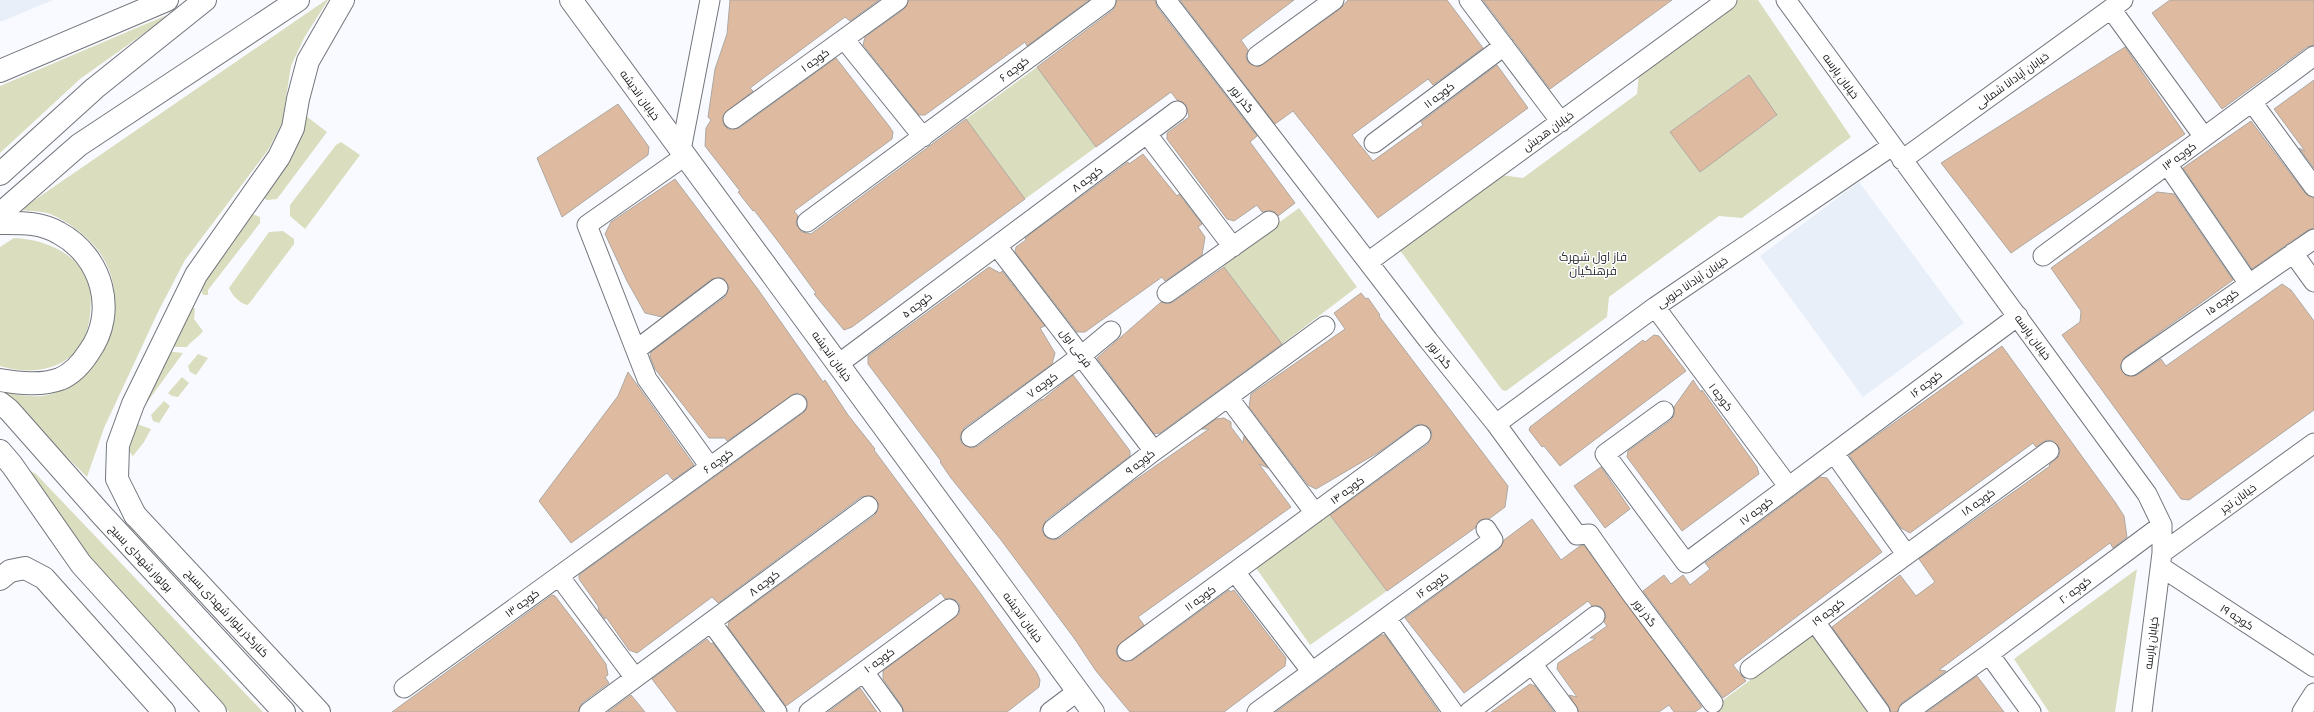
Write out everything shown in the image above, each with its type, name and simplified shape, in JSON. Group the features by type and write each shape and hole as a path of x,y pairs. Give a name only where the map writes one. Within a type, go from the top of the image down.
{"main road":[{"path":"0,72 167,0"},
{"path":"0,174 100,83 205,0"},
{"path":"0,214 79,145 298,0"},
{"name":"کنارگذر بلوار شهدای بسیج","path":"319,712 135,515 117,479 118,445 133,404 196,275 279,157 293,128 298,99 308,61 343,0"},
{"name":"خیابان اندیشه","path":"571,0 1093,712"},
{"path":"0,223 30,223 59,232 82,250 96,268 103,296 103,320 94,345 79,366 60,379 28,384 0,380"},
{"name":"بولوار شهدای بسیج","path":"0,403 9,410 101,514 284,712"},
{"path":"0,451 12,465 81,564 215,712"},
{"path":"0,578 10,571 25,568 44,578 164,712"},
{"path":"289,680 296,712"}],"street":[{"path":"710,0 683,153 588,225 647,379 710,467"},
{"name":"کوچه ۱","path":"733,119 898,0"},
{"name":"گذر نور","path":"1166,0 1368,262 1496,424 1577,536 1589,534 1630,592 1714,703"},
{"path":"1469,0 1561,122"},
{"name":"خیابان هدیش","path":"1368,262 1727,0"},
{"name":"خیابان پارسه","path":"1786,0 2147,494 2162,525 2161,560 2142,712"},
{"name":"کوچه ۶","path":"807,222 1106,1"},
{"path":"1257,56 1324,3"},
{"path":"2117,4 2204,137"},
{"name":"خیابان آپادانا شمالی","path":"1897,153 2117,4"},
{"path":"844,39 923,137"},
{"name":"کوچه ۱۱","path":"1374,143 1504,46"},
{"name":"کوچه ۱۳","path":"2043,256 2314,56"},
{"path":"2252,102 2314,187"},
{"name":"کوچه ۸","path":"997,246 1177,111"},
{"path":"1147,134 1233,247"},
{"name":"خیابان آپادانا جنوبی","path":"1496,424 1655,307 1897,153"},
{"path":"2167,164 2248,284"},
{"path":"1167,293 1269,222"},
{"name":"کوچه ۱۵","path":"2131,366 2314,239"},
{"name":"فرعی اول","path":"997,246 1154,451"},
{"name":"کوچه ۵","path":"838,365 997,246"},
{"path":"2293,253 2314,282"},
{"path":"636,350 718,288"},
{"name":"کوچه ۱","path":"1655,307 1788,486"},
{"name":"کوچه ۱۶","path":"1834,453 2018,316"},
{"name":"کوچه ۹","path":"1053,529 1154,451 1325,326"},
{"name":"کوچه ۷","path":"971,437 1081,356 1111,331"},
{"path":"1228,397 1315,513"},
{"name":"کوچه ۶","path":"639,518 797,404"},
{"name":"کوچه ۱۷","path":"1664,411 1605,454 1686,563 1834,453"},
{"name":"کوچه ۱۴","path":"1272,545 1421,435"},
{"name":"خیابان تچر","path":"2161,560 2313,445"},
{"name":"کوچه ۱۸","path":"1906,554 2049,451"},
{"path":"1834,453 1906,554"},
{"name":"کوچه ۸","path":"635,678 868,506"},
{"name":"کوچه ۱۳","path":"404,688 639,518"},
{"name":"کوچه ۲۰","path":"1908,712 1989,654 2162,525"},
{"name":"کوچه ۱۶","path":"1312,672 1494,540 1486,529"},
{"name":"کوچه ۱۱","path":"1127,651 1272,545"},
{"name":"کوچه ۱۹","path":"1750,670 1906,554"},
{"name":"کوچه ۱۹","path":"2161,560 2314,667"},
{"path":"1235,572 1312,672 1257,712"},
{"path":"559,576 635,678 589,712"},
{"name":"کوچه ۱۰","path":"809,712 950,609"},
{"path":"1469,712 1595,616"},
{"path":"1386,618 1453,712"},
{"path":"711,622 777,712"},
{"path":"1815,622 1880,712"},
{"path":"1989,654 2031,712"},
{"path":"1532,665 1568,712"},
{"path":"864,672 893,712"},
{"path":"1050,712 1078,691"},
{"path":"2302,712 2314,694"}],"shaded area":[{"path":"0,0 53,0 0,22"},
{"path":"1859,182 1964,323 1863,397 1760,256"}],"green space":[{"path":"328,0 304,38 291,66 282,123 268,150 185,260 158,312 104,428 87,477 0,391 24,396 48,395 68,387 85,374 99,357 108,337 114,316 114,294 110,272 100,253 84,235 71,225 47,213 20,210"},
{"path":"1738,0 1758,0 1851,137 1742,218 1719,216 1609,297 1607,317 1506,391 1502,390 1399,249 1501,175 1523,178 1637,94 1639,73","holes":["1748,75 1777,116 1700,171 1670,132"]},
{"path":"174,12 80,79 0,153 0,86"},
{"path":"1037,67 1096,147 1025,199 966,119"},
{"path":"306,116 327,132 277,199 267,200 263,198"},
{"path":"341,142 360,155 305,229 290,216 290,205 336,145"},
{"path":"1299,208 1357,287 1282,344 1222,264"},
{"path":"252,214 260,217 260,223 208,290 208,295 203,295 199,285"},
{"path":"283,231 294,239 294,244 248,305 242,303 234,296 229,288 269,232"},
{"path":"14,238 46,244 66,254 82,269 90,288 90,315 86,332 80,345 71,356 59,364 46,368 16,370 0,366 0,247"},
{"path":"192,306 195,309 194,319 203,331 187,347 166,347"},
{"path":"165,351 183,353 145,405 137,424 151,429 144,442 133,456 126,448"},
{"path":"198,354 208,358 196,375 190,372 188,366"},
{"path":"182,377 189,383 178,397 172,396 168,393"},
{"path":"164,401 170,406 159,423 153,421 151,415"},
{"path":"31,472 35,473 263,712 229,712 160,641 100,573 32,477"},
{"path":"1328,513 1387,591 1310,645 1254,565"},
{"path":"2137,569 2115,712 2049,712 2014,659"},
{"path":"1814,633 1875,712 1707,712"}],"building":[{"path":"730,0 879,0 850,21 845,17 750,88 753,91 723,115 724,125 728,129 739,128 836,58 889,126 893,132 892,139 794,211 798,216 796,224 802,232 811,234 966,119 1025,199 852,327 844,330 814,294 816,293 780,244 738,192 740,191 705,146 706,128 711,120 708,117 715,69 727,34"},
{"path":"909,0 1089,0 1027,46 1025,42 925,115 919,115 863,45 865,37 904,9"},
{"path":"1117,0 1155,0 1157,7 1257,136 1250,142 1295,203 1278,216 1273,211 1262,212 1257,205 1234,221 1227,219 1167,139 1167,133 1189,117 1186,105 1177,100 1171,92 1096,147 1037,67 1113,10"},
{"path":"1180,0 1294,0 1241,40 1248,50 1246,57 1248,62 1258,67 1340,9 1348,0 1447,0 1483,48 1433,85 1428,79 1352,135 1373,161 1423,125 1421,122 1497,65 1528,108 1378,218 1293,111 1275,124"},
{"path":"1483,0 1672,0 1550,89"},
{"path":"2170,0 2314,0 2314,45 2307,47 2222,109 2152,13"},
{"path":"2125,47 2185,134 2011,253 1941,163"},
{"path":"1749,75 1777,115 1700,172 1670,132"},
{"path":"2314,80 2314,168 2299,148 2305,151 2274,109"},
{"path":"618,104 649,147 648,155 562,217 537,158"},
{"path":"2251,121 2305,193 2314,198 2314,228 2308,230 2252,269 2183,168"},
{"path":"1143,154 1177,196 1179,194 1202,224 1198,227 1205,237 1202,255 1165,281 1162,277 1085,332 1077,332 1015,252 1016,247 1026,240 1025,238 1128,162 1129,164"},
{"path":"675,179 757,288 823,382 825,380 848,415 875,449 874,450 978,590 1037,673 1040,680 1039,687 1007,712 904,712 902,706 883,679 883,671 959,614 960,607 958,602 953,599 945,599 941,593 786,706 728,627 729,622 875,515 879,504 872,496 861,497 718,603 712,597 637,653 629,650 606,617 605,619 599,611 598,606 579,579 579,575 803,413 807,408 806,397 796,393 727,441 725,438 709,438 655,369 650,356 651,352 725,297 729,287 723,278 712,279 662,317 645,313 627,281 605,234 611,222"},
{"path":"2157,192 2174,194 2233,280 2125,357 2120,367 2126,376 2137,375 2161,359 2166,366 2282,284 2291,290 2314,321 2314,410 2189,500 2181,499 2062,335 2080,322 2081,311 2051,268"},
{"path":"989,267 1000,273 1002,271 1045,326 1040,328 1055,353 1052,364 964,428 960,438 962,444 972,448 978,446 1042,399 1041,401 1073,375 1130,451 1130,456 1046,520 1042,530 1045,536 1054,540 1060,538 1128,485 1209,429 1202,429 1216,419 1224,418 1231,422 1231,427 1243,443 1244,436 1268,468 1259,464 1291,507 1138,617 1144,625 1117,647 1116,653 1122,661 1133,660 1229,590 1230,592 1234,590 1286,658 1285,666 1224,712 1130,712 1096,671 1074,638 1001,540 951,478 940,462 941,461 868,364 868,356"},
{"path":"1224,267 1282,344 1160,433 1154,434 1097,358 1161,302 1168,304 1173,302"},
{"path":"1361,293 1366,299 1368,298 1380,315 1379,316 1508,486 1505,507 1489,519 1480,520 1475,528 1387,591 1330,515 1428,444 1432,434 1430,428 1420,424 1415,426 1379,452 1316,489 1308,485 1249,407 1251,394 1345,329 1334,313"},
{"path":"1654,335 1659,336 1686,371 1560,466 1544,446 1542,447 1529,430 1530,427 1643,340 1645,342"},
{"path":"2002,346 2115,502 2124,516 2127,537 2113,548 2110,543 1939,670 1946,671 1902,703 1897,712 1891,712 1889,706 1832,627 1900,575 1916,596 1935,582 1919,559 2050,466 2049,465 2059,456 2060,449 2053,441 2047,440 2036,447 2033,443 1910,533 1901,528 1849,455"},
{"path":"628,372 694,465 673,480 667,473 571,543 539,501 618,396"},
{"path":"1693,380 1701,392 1702,390 1757,467 1759,474 1682,531 1627,457 1628,451 1671,420 1674,415 1674,407"},
{"path":"1601,467 1630,509 1605,528 1574,486"},
{"path":"1820,477 1827,478 1882,552 1733,665 1746,681 1723,698 1643,591 1664,575 1671,584 1683,575 1690,585 1710,569 1705,563"},
{"path":"1532,519 1561,560 1580,546 1584,545 1702,707 1695,712 1674,712 1669,705 1659,712 1579,712 1569,695 1577,697 1557,669 1558,663 1596,638 1590,638 1607,626 1604,622 1606,615 1603,609 1599,606 1592,606 1588,601 1464,693 1405,618 1499,549 1504,540"},
{"path":"552,595 555,596 606,664 608,675 605,677 609,683 582,703 578,712 392,712"},
{"path":"1381,635 1385,635 1439,712 1276,712"},
{"path":"707,639 711,644 713,643 763,712 677,712 652,679"},
{"path":"1977,676 2004,712 1927,712"},
{"path":"1530,684 1535,686 1554,712 1491,712"},
{"path":"860,688 877,712 828,712"},
{"path":"631,695 645,712 608,712"}],"district":[{"name":"فاز اول شهرک فرهنگیان","path":"1593,264"}]}
